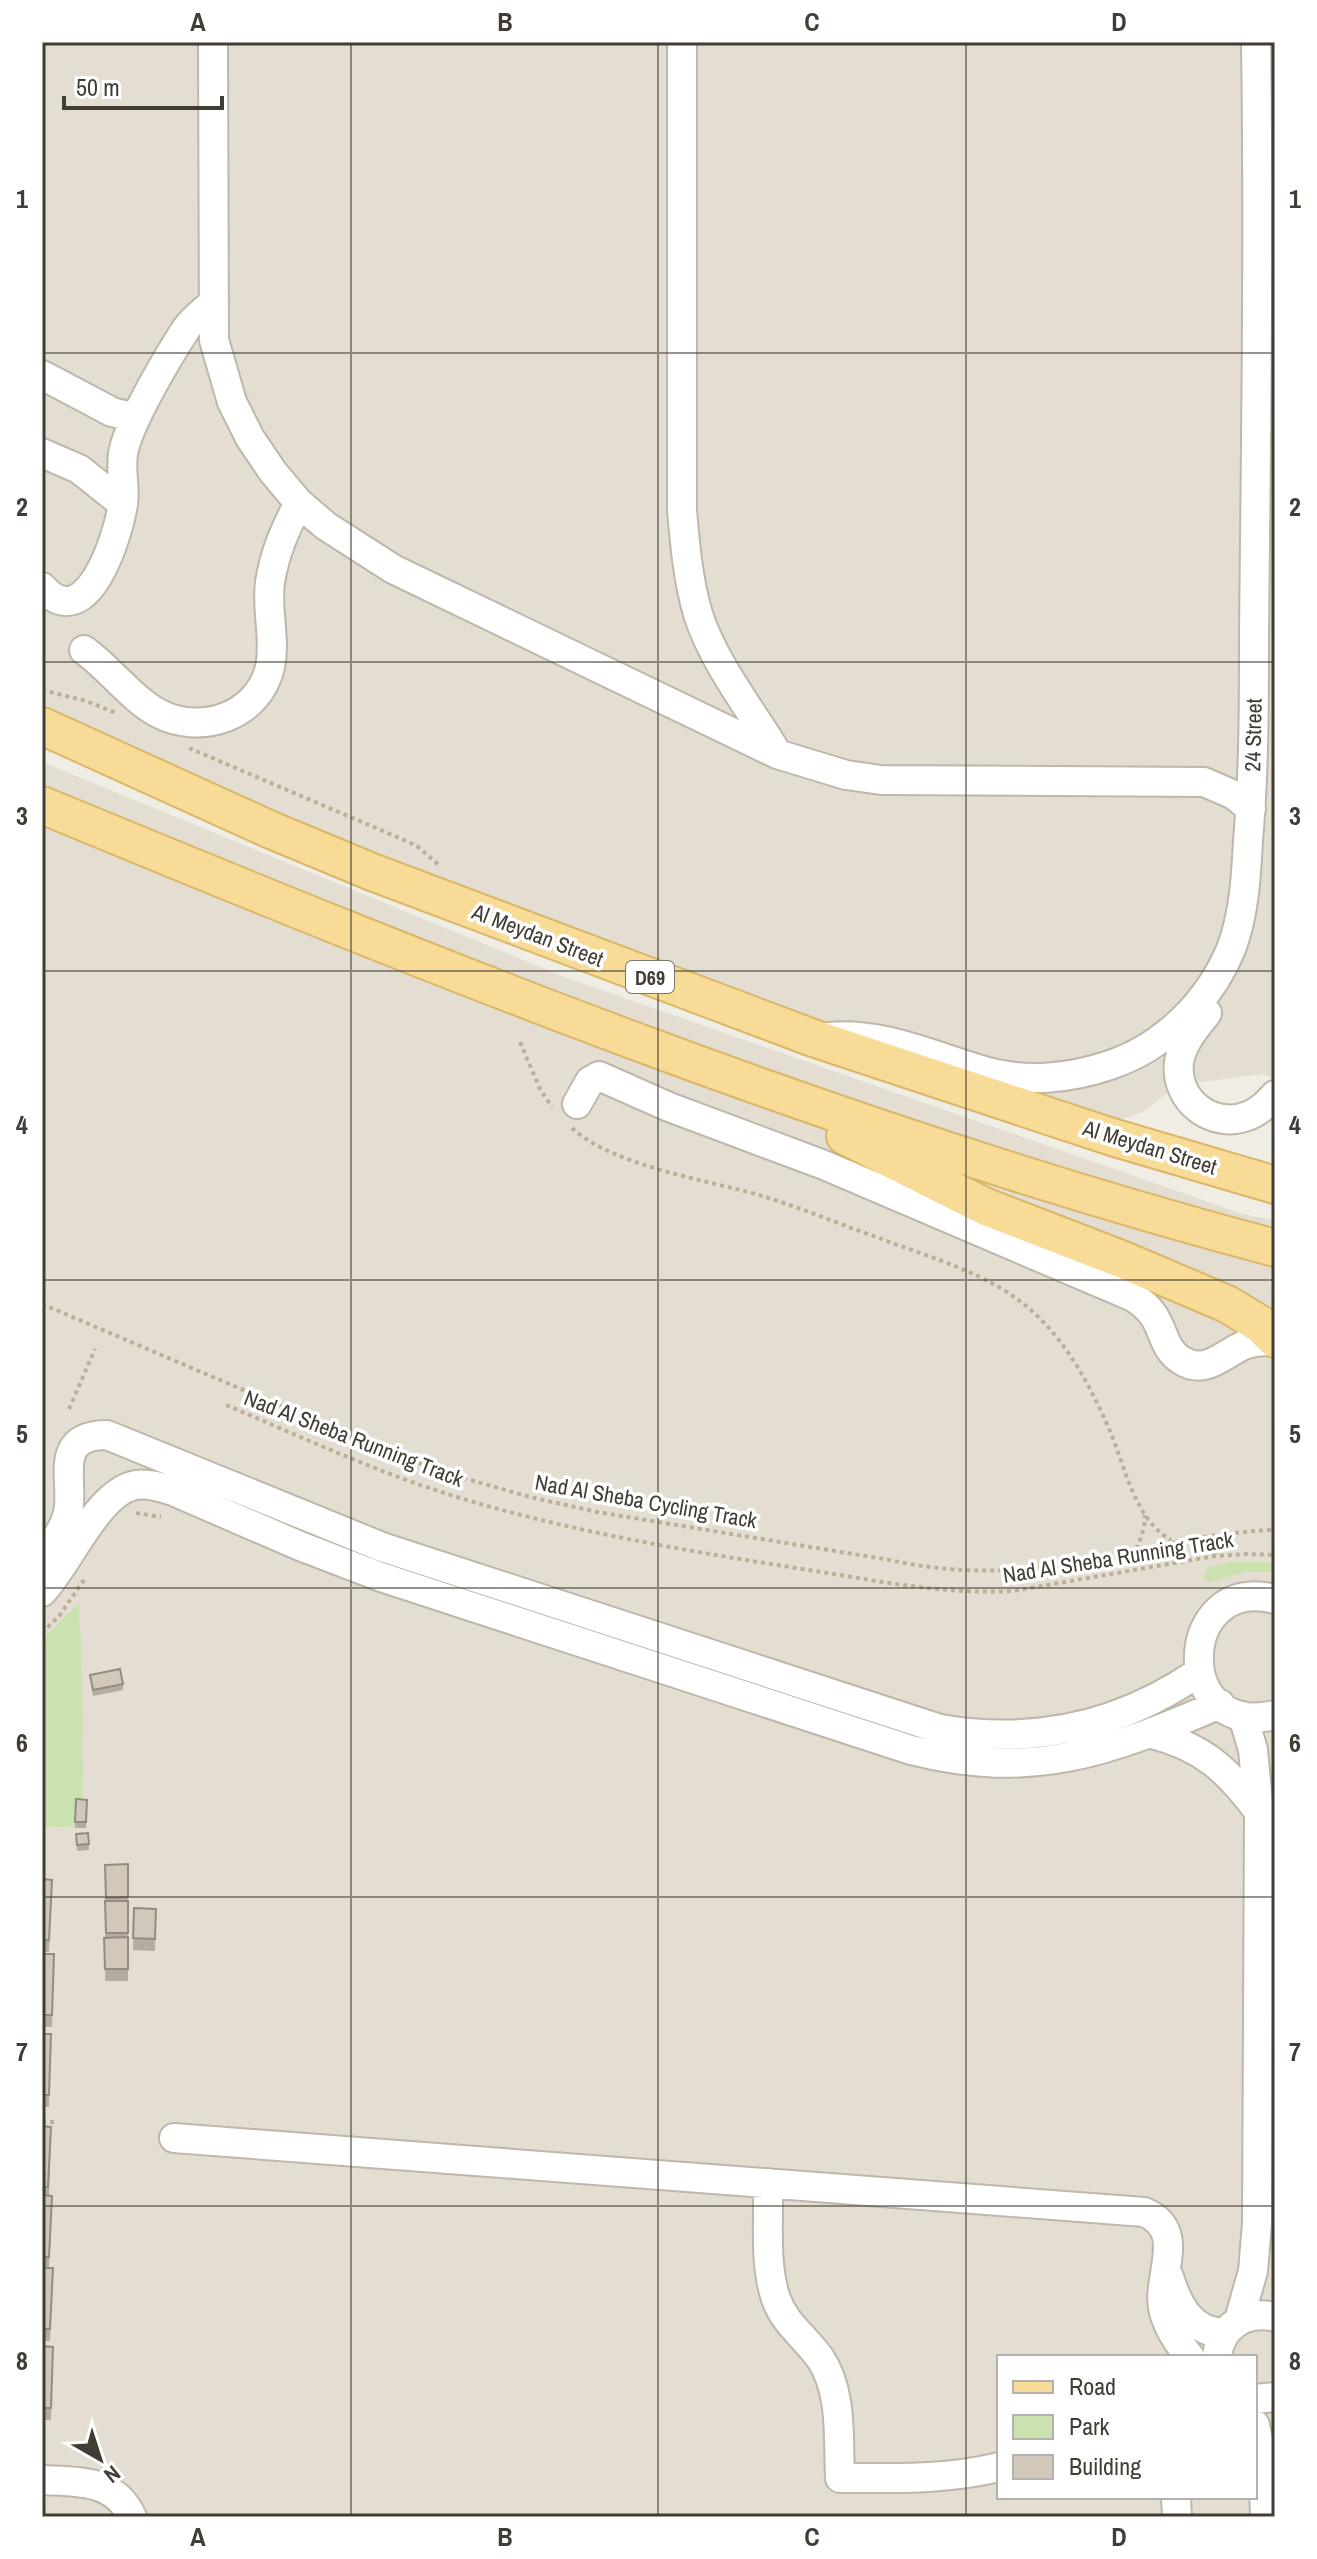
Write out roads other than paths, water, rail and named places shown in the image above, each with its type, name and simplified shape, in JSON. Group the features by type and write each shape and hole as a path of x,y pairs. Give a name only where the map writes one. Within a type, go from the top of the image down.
{"main road":[{"name":"Al Meydan Street","path":"42,726 271,830 372,872 813,1038 1112,1137 1275,1185"},
{"path":"42,805 511,995 815,1107 1147,1214 1275,1248"},
{"path":"815,1107 848,1138 975,1201 1238,1310 1275,1340"}],"street":[{"path":"213,42 214,340 232,402 250,438 299,503 336,533 393,569 777,754 811,766 881,780 1204,782 1234,795 1251,809"},
{"path":"682,42 682,510 685,546 699,615 713,649 777,754"},
{"name":"24 Street","path":"813,1038 850,1035 880,1038 990,1073 1039,1078 1064,1076 1112,1065 1152,1045 1186,1017 1217,976 1231,948 1241,917 1251,809 1253,743 1259,209 1256,42"},
{"path":"42,587 54,598 67,601 79,598 99,576 123,504 124,449 136,418 188,326 213,303"},
{"path":"42,375 112,412 136,418"},
{"path":"42,453 79,469 123,504"},
{"path":"84,650 103,663 145,704 172,719 218,721 242,709 260,690 270,666 272,653 268,613 274,559 282,534 299,503"},
{"path":"1204,782 1239,759 1253,743"},
{"path":"1217,976 1215,1001 1192,1032 1179,1062 1180,1080 1187,1097 1206,1114 1232,1118 1248,1116 1275,1095"},
{"path":"567,1114 590,1081 599,1076 669,1107 824,1165 1133,1297 1150,1309 1162,1327 1173,1354 1188,1364 1211,1364 1246,1344 1275,1340"},
{"path":"1232,1352 1239,1324 1238,1310"},
{"path":"42,1557 62,1529 70,1504 67,1471 70,1456 85,1440 107,1435 299,1516 409,1557 916,1723 965,1733 1014,1736 1082,1727 1135,1709 1199,1672"},
{"path":"42,1592 103,1505 130,1487 153,1485 394,1581 911,1750 971,1762 1032,1763 1092,1753 1232,1710 1275,1715"},
{"path":"42,1535 70,1504"},
{"path":"42,1611 65,1582 74,1550"},
{"path":"1227,2337 1248,2296 1257,2247 1266,2048 1259,1812 1253,1750 1232,1710 1210,1695 1199,1672 1197,1659 1202,1633 1218,1612 1241,1599 1254,1596 1275,1599"},
{"path":"1152,1734 1173,1739 1211,1759 1228,1773 1259,1812"},
{"path":"174,2138 1144,2212 1159,2221 1167,2236 1167,2273 1162,2297 1164,2310 1173,2335 1188,2355"},
{"path":"768,2183 773,2288 784,2316 821,2359 832,2384 837,2410 840,2478 921,2478 970,2474 997,2467"},
{"path":"1167,2273 1181,2305 1194,2324 1227,2337"},
{"path":"1227,2337 1251,2315 1275,2317"},
{"path":"1265,2517 1275,2423"},
{"path":"1257,2431 1269,2465"},
{"path":"42,2480 103,2486 119,2497 132,2517"}]}
